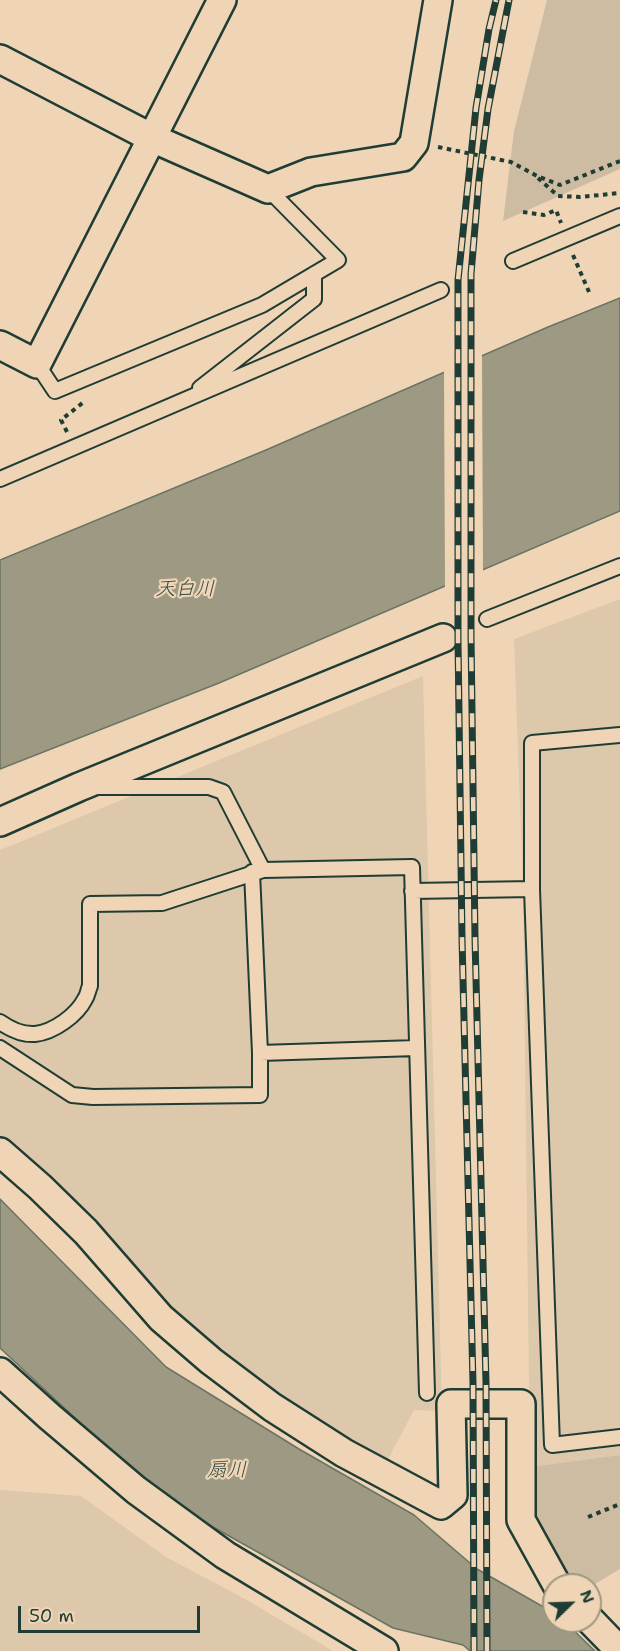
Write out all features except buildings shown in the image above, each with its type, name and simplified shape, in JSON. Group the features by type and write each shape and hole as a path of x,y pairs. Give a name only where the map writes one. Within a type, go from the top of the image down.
{"street":[{"path":"0,345 37,364 222,0"},
{"path":"0,59 152,138 268,189 311,172 403,157 414,143 438,0"},
{"path":"0,822 79,787 443,638"},
{"path":"0,1152 86,1232 161,1318 211,1361 272,1407 344,1453 441,1505 453,1495 451,1404 521,1404 521,1520 550,1573"},
{"path":"0,1372 136,1490 225,1555 384,1651"},
{"path":"602,1632 620,1651"}],"lane":[{"path":"37,364 56,391 262,304 338,260 268,189"},
{"path":"513,261 620,216"},
{"path":"184,400 314,300 314,274"},
{"path":"0,479 441,290"},
{"path":"487,619 620,566"},
{"path":"620,735 532,743 532,889 552,1445 620,1437"},
{"path":"0,1048 72,1095 93,1097 260,1095 257,871 223,792 209,787 79,787"},
{"path":"0,1022 10,1029 36,1034 68,1019 79,1009 90,986 90,904 162,903 257,871 412,867 427,1393"},
{"path":"412,891 532,889"},
{"path":"260,1053 416,1048"}],"path":[{"path":"414,143 511,162 534,175 560,185 620,160"},
{"path":"534,175 558,196 580,197 620,193"},
{"path":"523,212 544,214"},
{"path":"572,250 589,292"},
{"path":"73,448 62,420 86,400 83,379"},
{"path":"588,1517 620,1504"}],"shaded area":[{"path":"547,0 620,0 620,169 503,221 514,131"},
{"path":"620,599 620,1455 530,1467 523,889 514,639"},
{"path":"423,676 442,1411 414,1410 384,1467 214,1357 0,1141 0,850"},
{"path":"620,1455 620,1569 602,1580 602,1573 561,1573 531,1523 530,1467"},
{"path":"0,1490 81,1496 166,1557 245,1599 333,1651 0,1651"}],"water":[{"name":"天白川","path":"620,298 620,511 219,683 0,769 0,560 266,450"},
{"name":"扇川","path":"0,1199 166,1367 299,1449 414,1515 477,1569 542,1606 542,1633 576,1633 595,1651 470,1651 463,1645 393,1628 197,1518 117,1457 0,1348"}],"pier":[{"path":"482,353 483,573 445,589 444,369"}],"railway":[{"path":"474,1651 473,1383 462,938 458,640 458,280 476,108 496,0"},
{"path":"487,1651 486,1383 475,938 471,635 471,274 488,109 509,0"}]}
